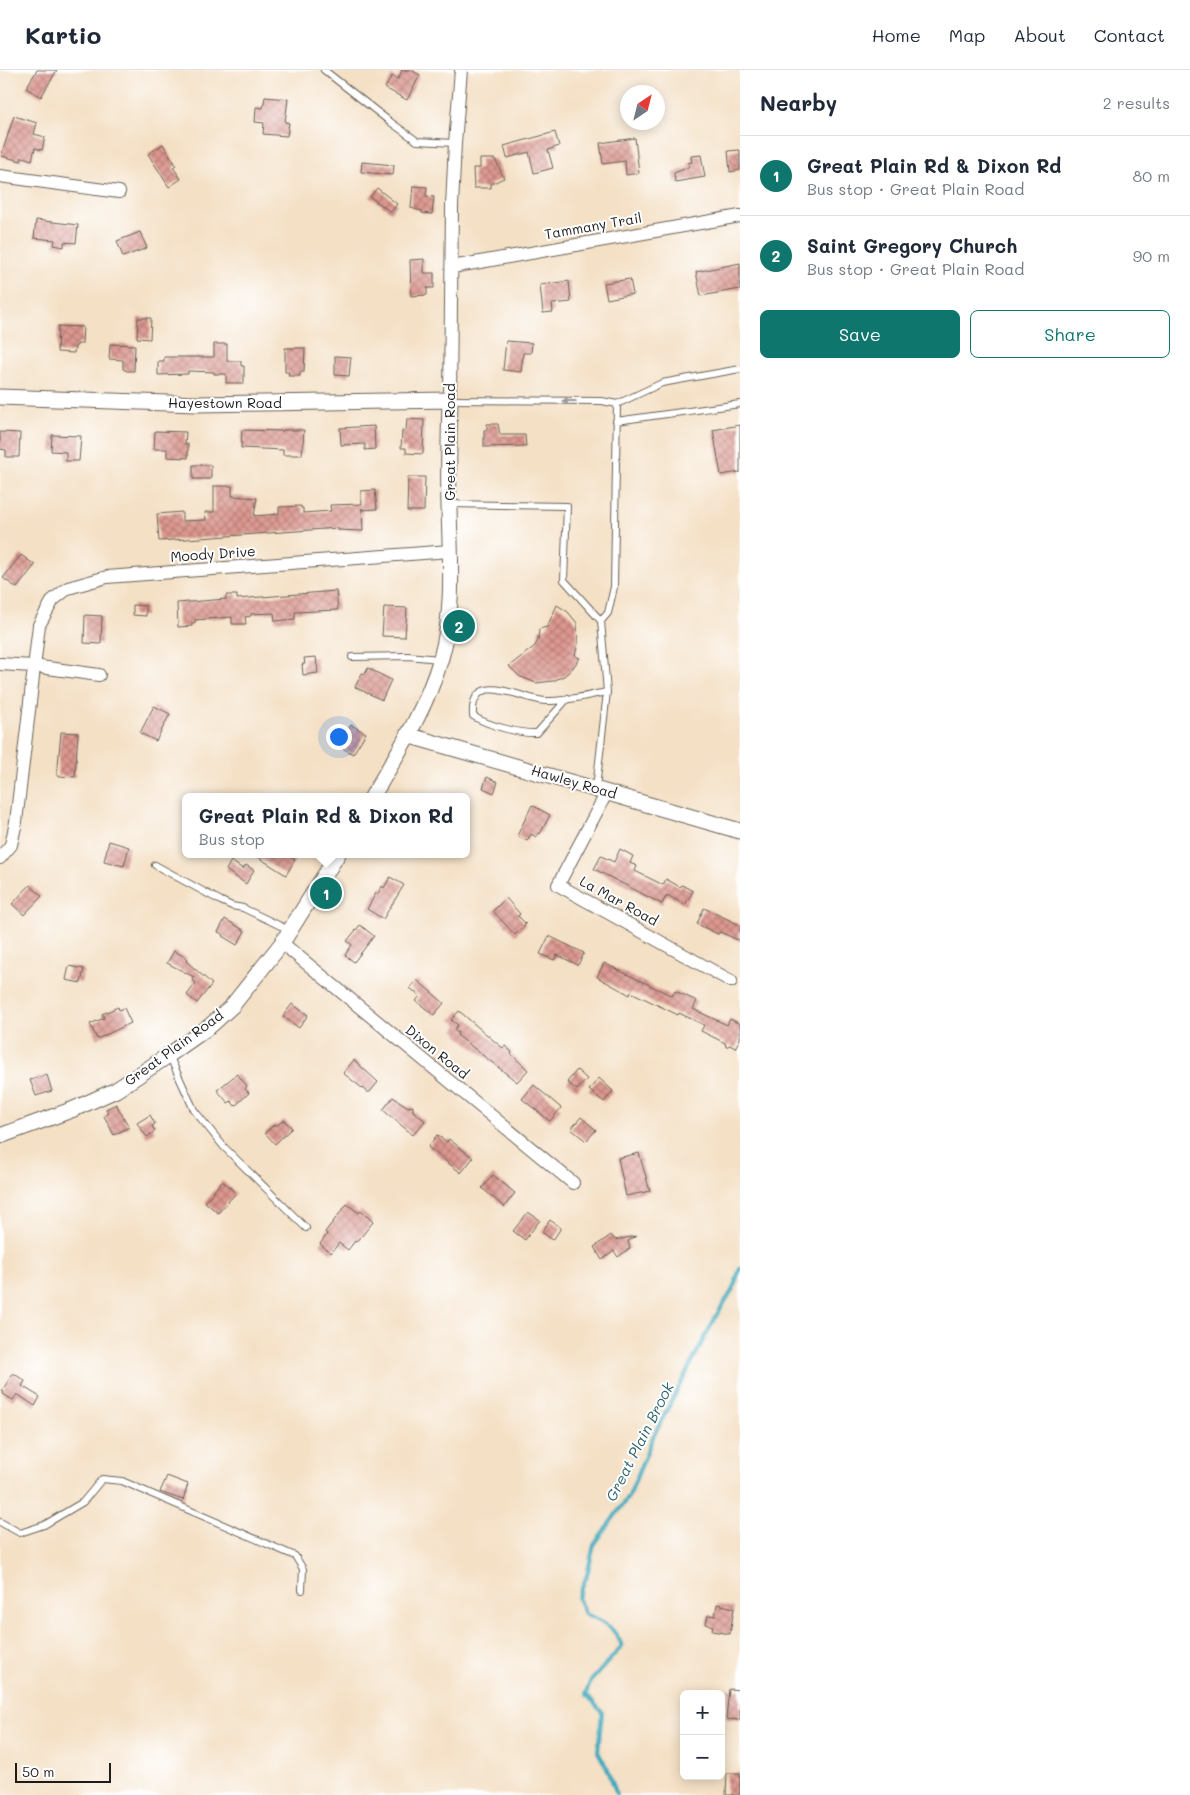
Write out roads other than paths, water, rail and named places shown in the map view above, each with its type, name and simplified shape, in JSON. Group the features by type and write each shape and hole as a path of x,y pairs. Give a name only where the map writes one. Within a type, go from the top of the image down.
{"street":[{"name":"Great Plain Road","path":"374,793 407,735 429,690 441,659 446,637 450,551 450,400 455,143 461,70"},
{"path":"0,176 118,192"},
{"name":"Tammany Trail","path":"452,266 740,216"},
{"name":"Hayestown Road","path":"0,397 196,404 450,400"},
{"name":"Moody Drive","path":"0,858 10,845 16,822 39,624 52,600 68,588 107,577 450,551"},
{"path":"0,664 33,666 99,675"},
{"name":"Hawley Road","path":"407,735 740,831"},
{"name":"La Mar Road","path":"602,790 558,885 731,981"},
{"name":"Great Plain Road","path":"0,1136 74,1109 98,1098 141,1074 210,1026 232,1006 282,944 335,858"},
{"name":"Dixon Road","path":"282,944 573,1183"}],"lane":[{"path":"324,70 417,141 455,143"},
{"path":"450,400 602,401 617,404 662,383 740,369"},
{"path":"601,621 608,613 614,587 617,404"},
{"path":"616,421 740,404"},
{"path":"449,504 567,506 564,580 601,621 608,692 602,790"},
{"path":"352,657 408,656 441,659"},
{"path":"568,698 537,733 481,721 473,716 472,704 477,696 486,689 497,688 520,696 546,701 608,692"},
{"path":"156,865 221,901 243,908 290,930"},
{"path":"169,1055 194,1110 224,1147 306,1228"},
{"path":"0,1522 20,1533 44,1526 83,1502 102,1479 122,1481 295,1556 303,1569 302,1590"}],"waterway":[{"name":"Great Plain Brook","path":"617,1795 608,1770 598,1752 602,1712 586,1694 590,1682 622,1646 612,1629 585,1614 578,1598 587,1575 594,1545 629,1496 653,1437 716,1316 733,1289 740,1268"}],"place":[{"name":"Saint Gregory Church","path":"459,626"},
{"name":"Great Plain Rd & Dixon Rd","path":"326,893"}]}
